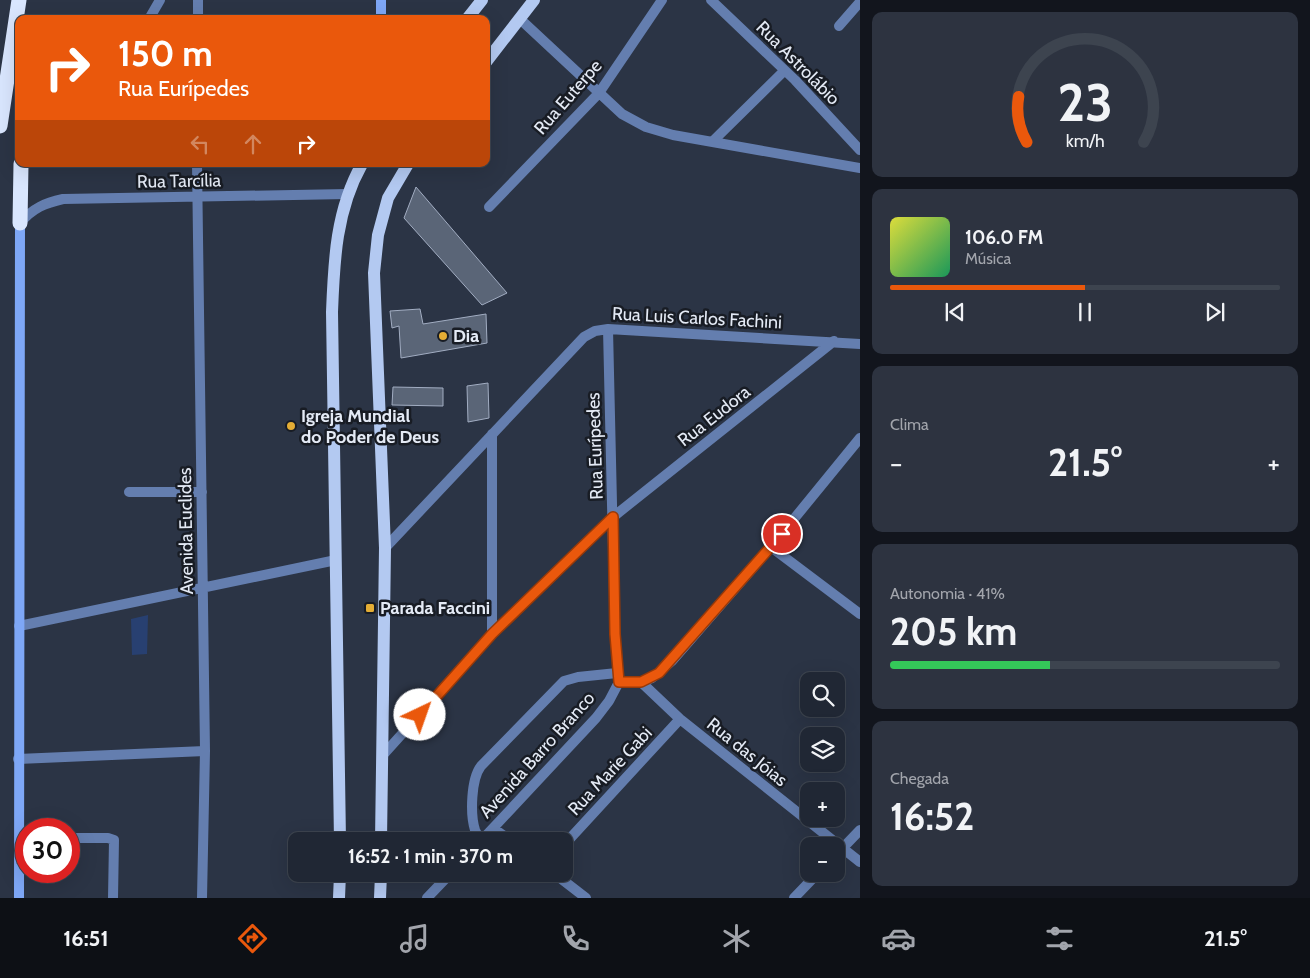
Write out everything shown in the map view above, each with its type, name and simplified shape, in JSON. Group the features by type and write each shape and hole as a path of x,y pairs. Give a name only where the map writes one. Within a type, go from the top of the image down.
{"highway":[{"path":"17,15 19,0"},
{"path":"23,0 23,15"},
{"path":"0,126 15,27"},
{"path":"20,223 21,167"}],"main road":[{"path":"470,15 482,0"},
{"path":"490,57 534,0"},
{"path":"340,832 332,312 338,228 347,194 360,167"},
{"path":"381,832 384,548 374,273 378,235 388,198 406,167"},
{"path":"339,898 340,882"},
{"path":"380,898 381,882"}],"street":[{"path":"151,15 160,0"},
{"path":"198,0 198,15"},
{"path":"381,0 381,15"},
{"name":"Rua Euterpe","path":"489,207 599,93 662,0"},
{"name":"Rua Astrolábio","path":"711,0 784,71 860,150"},
{"path":"838,26 860,2"},
{"path":"520,19 622,114 646,127 673,135 860,168"},
{"path":"713,141 784,71"},
{"name":"Avenida Euclides","path":"198,167 205,751 202,898"},
{"name":"Rua Tarcília","path":"20,223 30,212 45,204 63,199 347,194"},
{"path":"20,223 18,759 22,818"},
{"name":"Rua Luis Carlos Fachini","path":"384,548 584,337 595,331 608,329 834,341 859,344"},
{"name":"Rua Eurípedes","path":"608,329 618,677"},
{"name":"Rua Eudora","path":"383,755 492,634 613,517 834,341"},
{"path":"492,434 492,634"},
{"path":"476,832 473,788 476,772 480,766 564,681 578,676 618,677 641,682 659,673 672,661 771,547 860,438"},
{"path":"129,492 202,492"},
{"path":"771,547 860,614"},
{"path":"19,626 336,560"},
{"name":"Avenida Barro Branco","path":"489,832 596,718 609,701 618,677"},
{"name":"Rua das Jóias","path":"641,682 680,719 822,837"},
{"name":"Rua Marie Gabi","path":"573,835 680,719"},
{"path":"18,759 205,751"},
{"path":"493,828 499,832"},
{"path":"845,846 860,830"},
{"path":"80,838 108,838 114,840 113,898"},
{"name":"Rua das Jóias","path":"845,854 860,862"},
{"path":"427,898 442,882"},
{"path":"565,882 586,898"},
{"path":"794,898 809,882"},
{"path":"20,898 21,883"}],"shaded area":[{"path":"148,615 147,654 132,655 131,619"}],"building":[{"path":"416,187 507,293 482,305 404,218"},
{"name":"Dia","path":"420,309 423,324 486,314 487,343 401,358 399,326 392,328 390,311"},
{"path":"488,383 489,418 468,422 467,386"},
{"path":"393,387 443,388 443,406 392,405"}],"place":[{"name":"Dia","path":"443,336"},
{"name":"Igreja Mundial do Poder de Deus","path":"291,426"},
{"name":"Parada Faccini","path":"370,608"}],"route":[{"path":"420,715 492,634 613,517 615,634 619,682 641,682 659,673 672,661 782,534"}]}
